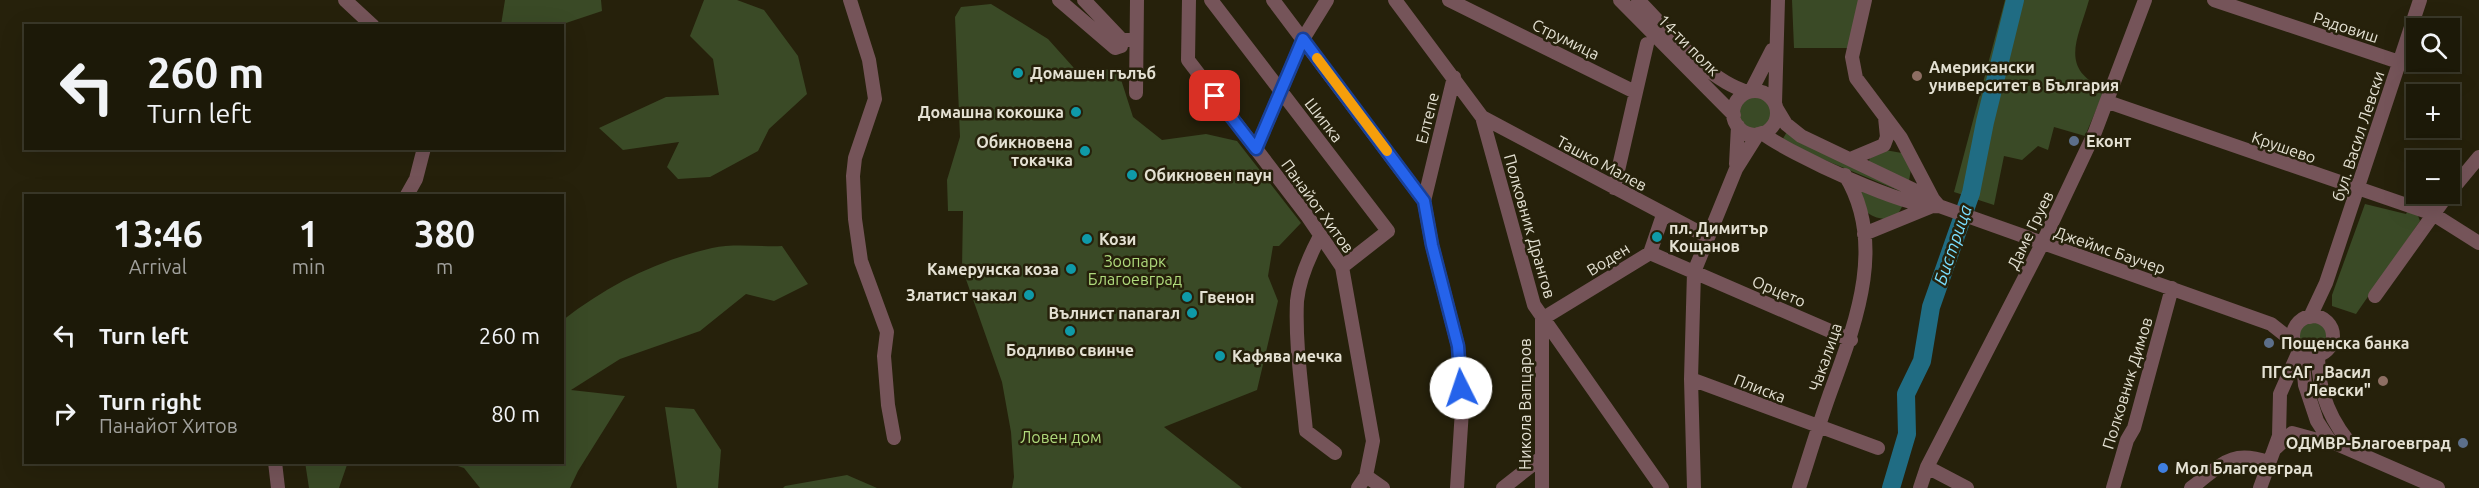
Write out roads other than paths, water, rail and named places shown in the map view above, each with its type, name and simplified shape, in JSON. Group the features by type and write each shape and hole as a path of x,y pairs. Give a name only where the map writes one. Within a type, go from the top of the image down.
{"street":[{"path":"345,0 370,24"},
{"path":"850,0 869,60 875,99 855,158 853,176 855,219 861,261 887,332 886,376 894,438"},
{"path":"1059,0 1114,48 1121,46 1122,40"},
{"path":"1084,0 1122,40 1137,41"},
{"path":"1136,93 1137,0"},
{"name":"Панайот Хитов","path":"1189,0 1188,60 1342,267 1373,441 1362,482"},
{"name":"Шипка","path":"1211,0 1388,231 1342,267"},
{"path":"1273,0 1424,201 1432,245 1458,346 1462,410 1457,488"},
{"path":"1256,149 1303,39 1327,0"},
{"name":"Полковник Дрангов","path":"1395,0 1482,117 1528,286 1542,319 1662,488"},
{"name":"Струмица","path":"1449,0 1635,92"},
{"name":"14-ти полк","path":"1620,0 1736,120"},
{"name":"14-ти полк","path":"1638,0 1707,69 1731,86 1750,92"},
{"path":"1694,488 1691,379 1694,272 1736,169 1760,134 1774,124 1778,0"},
{"path":"1864,234 1934,204 1911,156 1885,115 1862,88 1852,66 1865,0"},
{"name":"Даме Груев","path":"1920,488 1927,467 2042,244 2108,102 2145,0"},
{"name":"Радовиш","path":"2214,0 2400,62"},
{"name":"бул. Васил Левски","path":"2304,319 2326,283 2420,0"},
{"path":"1736,169 1738,100 1750,92 1768,63 1777,34"},
{"path":"1614,188 1647,45"},
{"name":"Елтепе","path":"1424,201 1454,77"},
{"path":"1750,92 1765,93 1776,106"},
{"name":"Крушево","path":"2108,102 2357,190 2433,214 2479,243"},
{"name":"Джеймс Баучер","path":"1776,106 1792,130 1853,158 1910,195"},
{"path":"1881,147 1887,137 1885,115"},
{"name":"Ташко Малев","path":"1482,117 1708,237"},
{"path":"1736,120 1749,133 1760,134"},
{"name":"Джеймс Баучер","path":"1760,134 1845,175 1910,195 2271,324"},
{"path":"1853,158 1881,147 1893,146 1911,156"},
{"path":"408,194 416,179 423,150"},
{"path":"1892,223 1910,195 1911,156"},
{"path":"2460,180 2479,157"},
{"name":"Чакалица","path":"1799,488 1818,427 1851,340 1865,272 1864,234 1857,203 1845,175"},
{"path":"1857,203 1867,219 1892,223"},
{"path":"2375,296 2441,204"},
{"path":"1650,253 1664,215"},
{"path":"1320,236 1302,280 1297,300 1301,367 1306,431 1335,453"},
{"name":"Воден","path":"1542,319 1650,253 1694,272"},
{"name":"Орцето","path":"1694,272 1851,340"},
{"name":"бул. Васил Левски","path":"2325,321 2326,283"},
{"name":"Полковник Димов","path":"2114,488 2127,440 2134,428 2172,288"},
{"name":"Никола Вапцаров","path":"1542,319 1542,488"},
{"path":"2304,319 2294,331 2303,378 2317,420 2325,435 2335,445"},
{"path":"2271,324 2304,319 2325,321 2332,331 2331,344 2318,356 2318,374 2329,414 2335,426 2358,452"},
{"path":"2271,324 2298,349 2318,356"},
{"path":"2260,488 2269,458 2279,436 2280,394 2298,349"},
{"name":"Плиска","path":"1691,379 1878,448"},
{"path":"2269,458 2292,433 2358,452 2438,488"},
{"path":"2192,488 2230,459 2248,455 2269,458"},
{"path":"1503,488 1541,458"},
{"path":"275,464 278,488"},
{"path":"1927,467 1967,488"},
{"path":"1362,482 1383,488"}],"waterway":[{"name":"Бистрица","path":"1891,488 1907,434 1906,394 1922,361 1931,307 1971,193 1985,122 2015,0"}],"place":[{"name":"Домашен гълъб","path":"1018,73"},
{"name":"Американски университет в България","path":"1917,76"},
{"name":"Домашна кокошка","path":"1076,112"},
{"name":"Еконт","path":"2074,141"},
{"name":"Обикновена токачка","path":"1085,151"},
{"name":"Обикновен паун","path":"1132,175"},
{"name":"пл. Димитър Кощанов","path":"1657,237"},
{"name":"Кози","path":"1087,239"},
{"name":"Камерунска коза","path":"1071,269"},
{"name":"Златист чакал","path":"1029,295"},
{"name":"Гвенон","path":"1187,297"},
{"name":"Вълнист папагал","path":"1192,313"},
{"name":"Бодливо свинче","path":"1070,331"},
{"name":"Пощенска банка","path":"2269,343"},
{"name":"Кафява мечка","path":"1220,356"},
{"name":"ПГСАГ ,,Васил Левски\"","path":"2383,381"},
{"name":"ОДМВР-Благоевград","path":"2463,443"},
{"name":"Мол Благоевград","path":"2163,468"}],"park label":[{"name":"Зоопарк Благоевград","path":"1135,270"},
{"name":"Ловен дом","path":"1061,437"}]}
